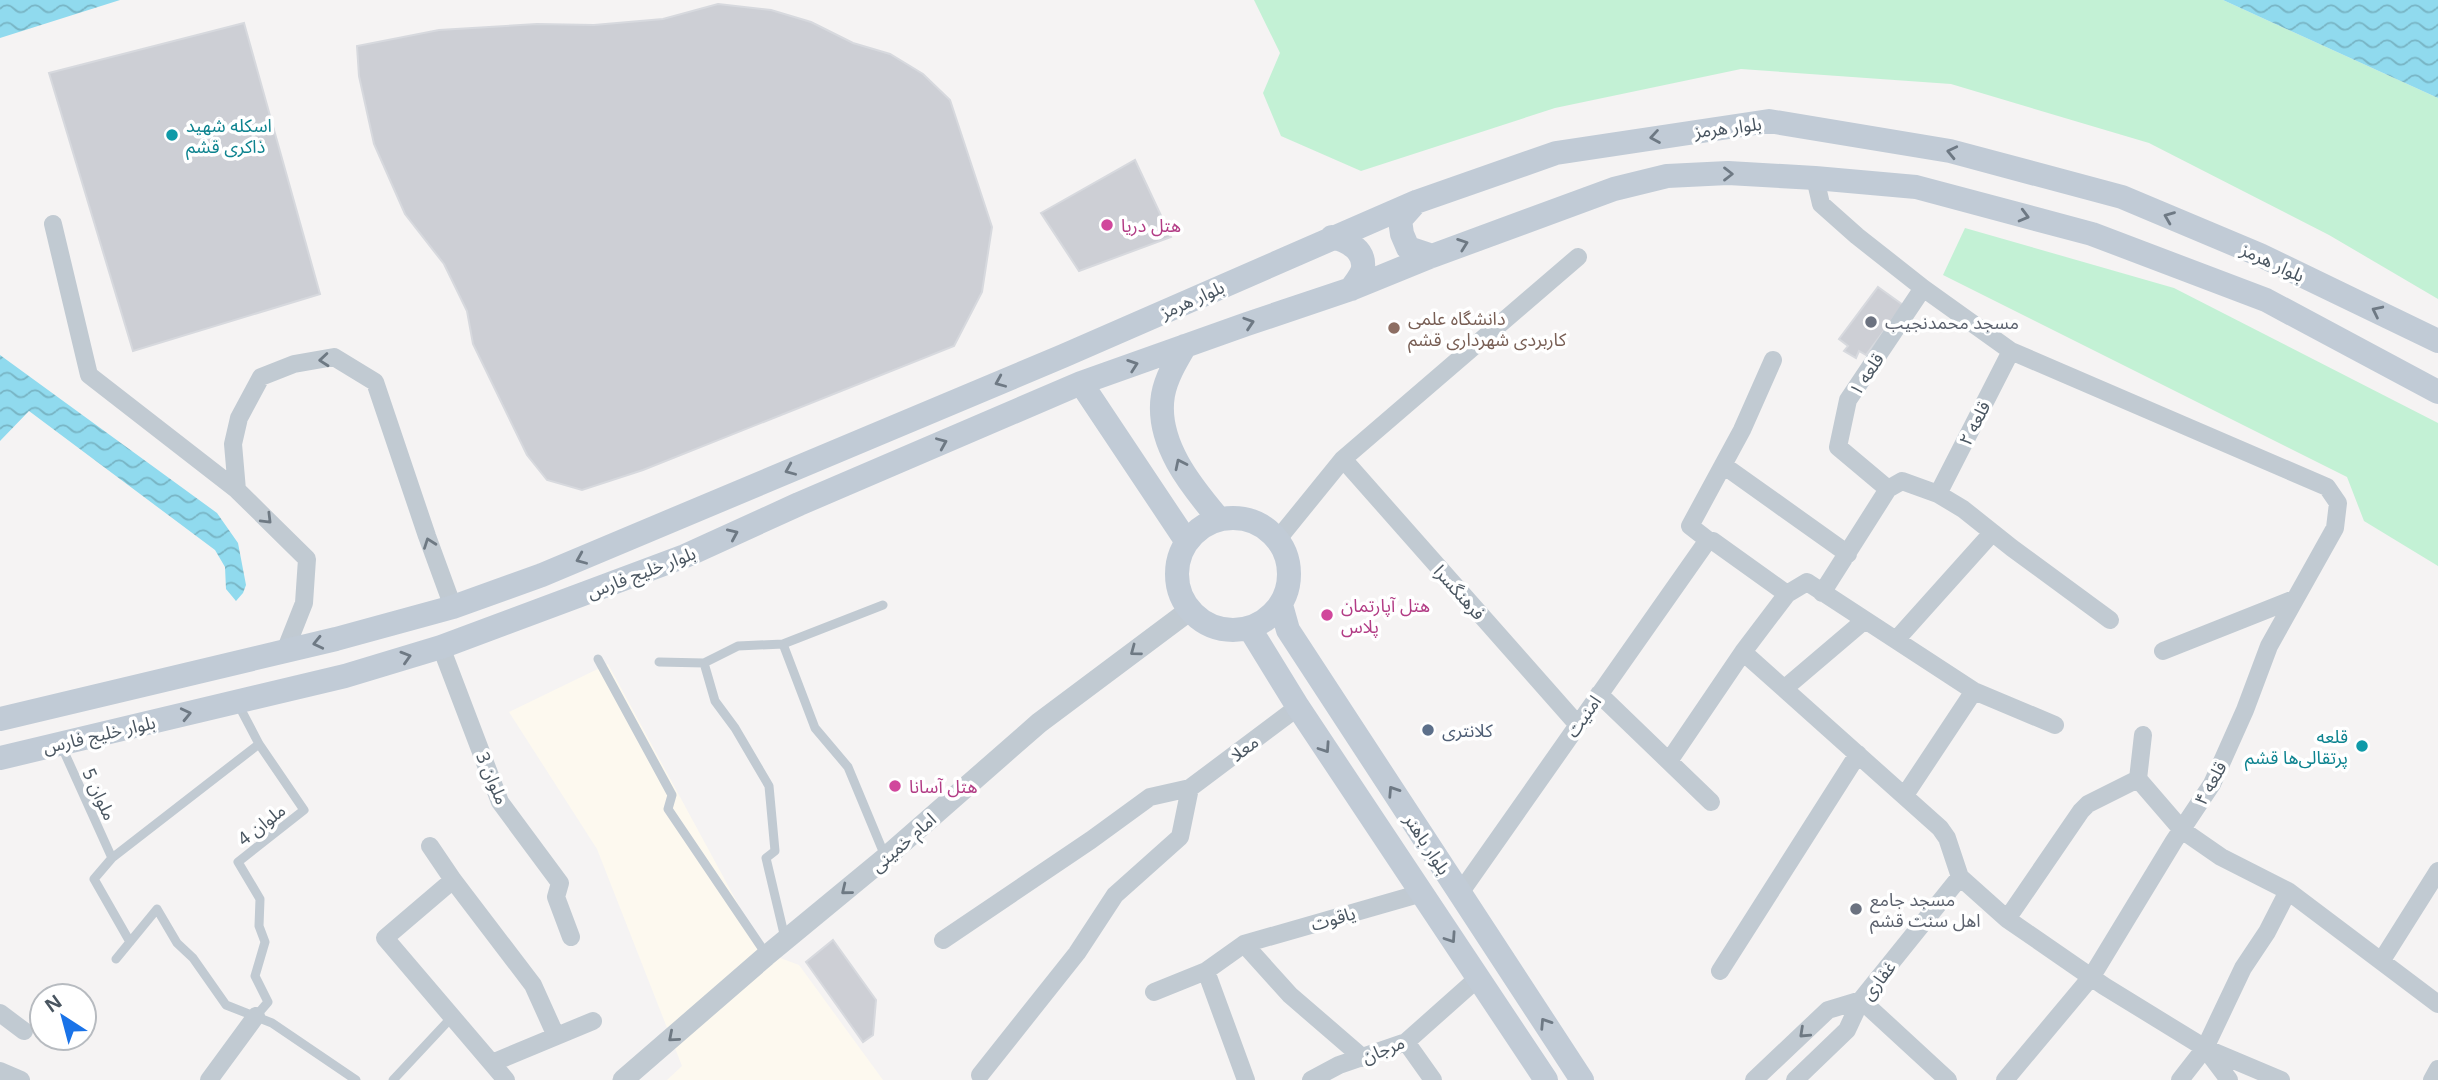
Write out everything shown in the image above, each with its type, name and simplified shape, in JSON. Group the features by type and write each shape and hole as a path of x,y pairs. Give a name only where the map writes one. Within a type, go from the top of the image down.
{"main road":[{"name":"بلوار هرمز","path":"1063,356 1416,202 1556,153 1769,121 1950,151 2122,197 2260,255 2438,341"},
{"path":"1219,519 1189,483 1164,431 1163,396 1171,370 1185,346 1351,289 1614,189 1667,176 1728,173 1916,187 2092,234 2266,300 2438,392"},
{"path":"1416,202 1400,220 1402,234 1408,248 1432,256"},
{"path":"1332,237 1349,242 1360,253 1363,268 1351,289"},
{"name":"بلوار خلیج فارس","path":"0,758 345,676 441,647 685,556 1081,383 1185,346"},
{"name":"بلوار خلیج فارس","path":"0,719 285,651 453,607 542,575 1063,356"},
{"path":"1081,383 1187,542"},
{"path":"1235,517 1252,520 1266,527 1278,538 1287,558 1290,579 1281,605 1267,620 1250,629 1217,629 1189,610 1180,591 1177,569 1187,542 1207,524 1235,517"},
{"name":"بلوار باهنر","path":"1281,605 1288,630 1582,1080"},
{"name":"بلوار باهنر","path":"1250,629 1298,707 1546,1080"}],"street":[{"path":"1815,178 1821,204 1857,236 1923,288 2011,351"},
{"path":"52,224 89,375 237,490 307,559 304,603 285,651"},
{"path":"1278,538 1343,459 1578,257"},
{"name":"قلعه ۱","path":"1888,489 1838,447 1848,400 1923,288"},
{"name":"قلعه ۲","path":"1938,494 2011,351"},
{"name":"قلعه ۴","path":"2005,1080 2092,976 2212,784 2245,710 2269,646 2336,528 2338,503 2327,488 2011,351"},
{"path":"237,490 233,444 239,418 261,377 294,364 334,358 374,382 453,607"},
{"path":"1773,360 1742,430 1690,527 1787,594"},
{"name":"فرهنگسرا","path":"1343,459 1578,724"},
{"path":"1723,465 1848,554"},
{"path":"1822,593 1888,489 1902,481 1938,494 1963,509 2110,620"},
{"path":"1896,640 1992,533"},
{"name":"امنیت","path":"1460,892 1708,540"},
{"path":"1669,761 1743,652 1787,594 1807,582 1974,691 2055,725"},
{"path":"2163,651 2294,599"},
{"name":"امام خمینی","path":"623,1080 766,956 886,858 1039,723 1189,610"},
{"path":"1785,688 1865,620"},
{"name":"ملوان 3","path":"441,647 500,802 560,883 556,897 571,937"},
{"path":"1743,652 1940,828 1948,838 1960,877 2007,919 2104,986 2205,1048 2281,1080"},
{"path":"1905,795 1974,691"},
{"path":"1599,694 1712,802"},
{"name":"معلا","path":"1190,788 1298,707"},
{"path":"2143,735 2138,779 2182,830 2221,857 2288,891 2438,1003"},
{"path":"1720,971 1858,754"},
{"path":"2007,919 2081,811 2088,804 2138,779"},
{"path":"943,940 1150,797 1190,788 1180,837 1115,895 1077,953 980,1075"},
{"path":"430,846 533,985 556,1036"},
{"path":"2382,960 2438,871"},
{"name":"غفاری","path":"1795,1080 1847,1030 1861,1000 1960,877"},
{"path":"453,880 385,938 506,1080"},
{"path":"2180,1080 2205,1048 2244,968 2267,932 2288,891"},
{"name":"یاقوت","path":"1154,992 1206,971 1244,944 1422,893"},
{"path":"1244,944 1290,995 1363,1058"},
{"path":"1206,971 1247,1080"},
{"name":"مرجان","path":"1311,1080 1339,1065 1406,1042 1478,978"},
{"path":"1754,1080 1828,1010 1861,1000 1948,1080"},
{"path":"0,1013 24,1031"},
{"path":"209,1080 256,1016"},
{"path":"492,1063 593,1021"},
{"path":"1406,1042 1433,1080"},
{"path":"2205,1048 2228,1080"},
{"path":"2431,1080 2438,1069"},
{"path":"0,1071 21,1080"}],"lane":[{"path":"659,663 704,663 738,646 783,645 883,605"},
{"path":"783,645 815,728 848,767 886,858"},
{"path":"598,659 672,795 668,809 766,956"},
{"path":"704,663 715,701 735,728 769,786 775,851 766,858 785,940"},
{"name":"ملوان 4","path":"237,702 260,744 304,810 239,862 260,899 259,926 265,942 255,976 268,1002 256,1016"},
{"name":"ملوان 5","path":"60,744 113,858"},
{"path":"130,942 94,879 113,858 260,744"},
{"path":"116,959 157,909 177,943 193,958 226,1005 272,1023 356,1080"},
{"path":"393,1080 452,1017"}],"shaded area":[{"path":"608,664 764,952 799,965 883,1080 667,1080 682,1066 597,849 509,712"}],"green space":[{"path":"1254,0 2223,0 2438,98 2438,299 2329,235 2149,143 1951,84 1741,69 1555,108 1361,171 1281,136 1263,93 1280,53"},
{"path":"1965,228 2174,288 2438,423 2438,566 2364,521 2347,477 1943,275"}],"water":[{"path":"0,0 120,0 0,38"},
{"path":"2223,0 2438,0 2438,98"},
{"path":"0,355 217,513 238,543 246,585 236,601 226,589 225,567 215,550 29,411 0,441"}],"building":[{"path":"718,4 771,10 811,22 853,43 890,54 923,74 950,100 992,227 982,292 954,346 643,470 582,490 547,480 527,455 473,344 467,311 444,264 405,214 374,144 359,76 357,46 439,30 537,24 594,25 663,19"},
{"name":"اسکله شهید ذاکری قشم","path":"244,23 320,294 133,351 49,73"},
{"name":"هتل دریا","path":"1135,160 1171,237 1079,271 1041,213"},
{"name":"مسجد محمدنجیب","path":"1878,287 1903,305 1866,355 1859,351 1856,358 1844,351 1848,346 1839,339"},
{"path":"833,940 876,1000 873,1035 863,1042 806,962"}],"place":[{"name":"اسکله شهید ذاکری قشم","path":"172,135"},
{"name":"هتل دریا","path":"1107,225"},
{"name":"مسجد محمدنجیب","path":"1871,322"},
{"name":"دانشگاه علمی کاربردی شهرداری قشم","path":"1394,328"},
{"name":"هتل آپارتمان پلاس","path":"1327,615"},
{"name":"کلانتری","path":"1428,730"},
{"name":"قلعه پرتقالی‌ها قشم","path":"2362,746"},
{"name":"هتل آسانا","path":"895,786"},
{"name":"مسجد جامع اهل سنت قشم","path":"1856,909"}]}
